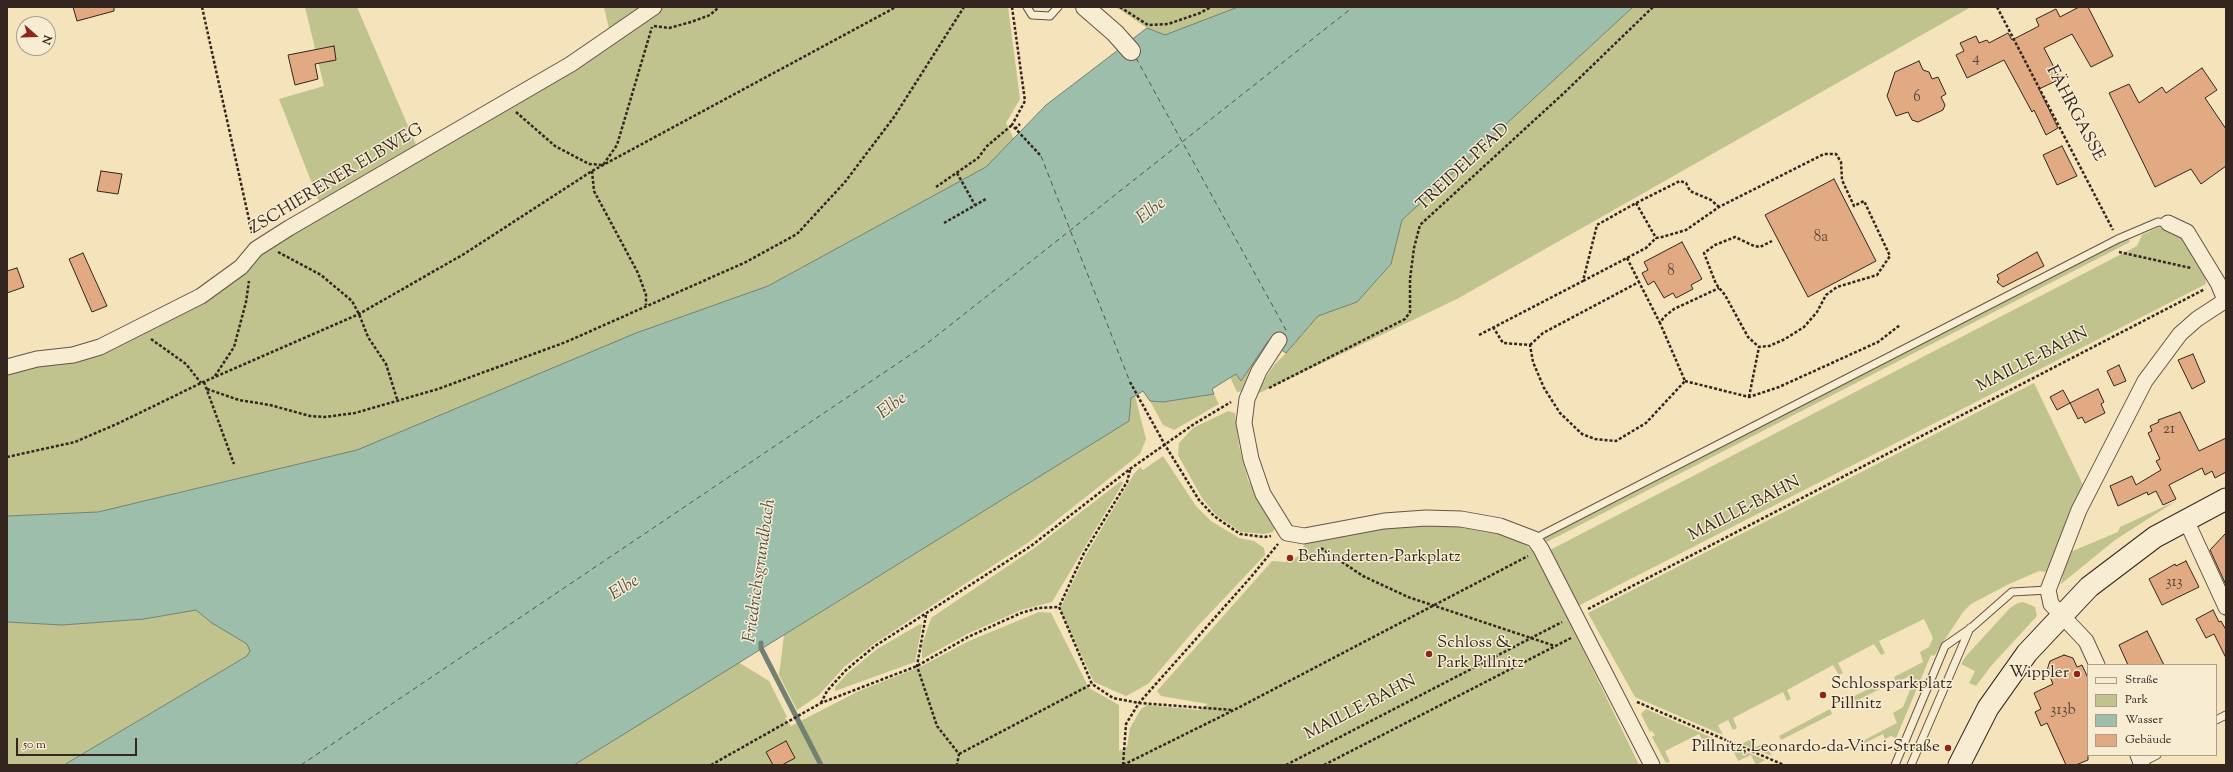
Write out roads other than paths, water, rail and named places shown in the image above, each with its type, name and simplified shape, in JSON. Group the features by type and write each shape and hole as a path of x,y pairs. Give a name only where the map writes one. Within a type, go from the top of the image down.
{"main road":[{"path":"1959,765 1988,708 2027,654 2061,615 2089,587 2110,569 2155,537 2226,499"}],"street":[{"path":"1086,7 1116,33 1131,50"},
{"name":"ZSCHIERENER ELBWEG","path":"7,367 37,359 73,355 100,347 201,296 241,267 260,247 571,64 633,23 654,13"},
{"path":"2097,664 2086,641 2051,604 2048,590 2079,510 2145,381 2180,334 2197,319 2226,300 2215,284 2187,232 2168,222"},
{"path":"1279,340 1259,371 1247,399 1244,423 1251,459 1263,494 1287,533 1304,536 1384,521 1426,518 1461,519 1500,526 1538,544 1652,765"},
{"path":"2186,520 2226,607"}],"lane":[{"path":"1026,7 1032,15 1050,16 1058,7"},
{"path":"1538,544 2118,239 2158,222 2168,222"},
{"path":"1895,765 1945,646 1970,628 2012,592 2048,590"},
{"path":"1911,765 1970,628"},
{"path":"2217,720 2226,715"},
{"path":"2140,761 2154,756"}],"water":[{"name":"Elbe","path":"1238,7 1633,7 1402,220 1391,264 1357,302 1318,316 1286,353 1268,341 1241,381 1236,374 1212,389 1214,394 1163,402 1150,401 1143,391 1131,398 1129,421 574,765 64,765 247,656 250,651 247,644 212,623 196,610 144,619 62,625 7,622 7,516 98,512 357,450 636,333 768,286 986,167 1046,105 1147,28 1165,35"}],"waterway":[{"name":"Friedrichsgrundbach","path":"761,643 761,648 821,765"}],"place":[{"name":"Behinderten-Parkplatz","path":"1290,558"},
{"name":"Schloss & Park Pillnitz","path":"1429,654"},
{"name":"Wippler","path":"2077,674"},
{"name":"Schlossparkplatz Pillnitz","path":"1823,695"},
{"name":"Pillnitz, Leonardo-da-Vinci-Straße","path":"1948,748"}]}
